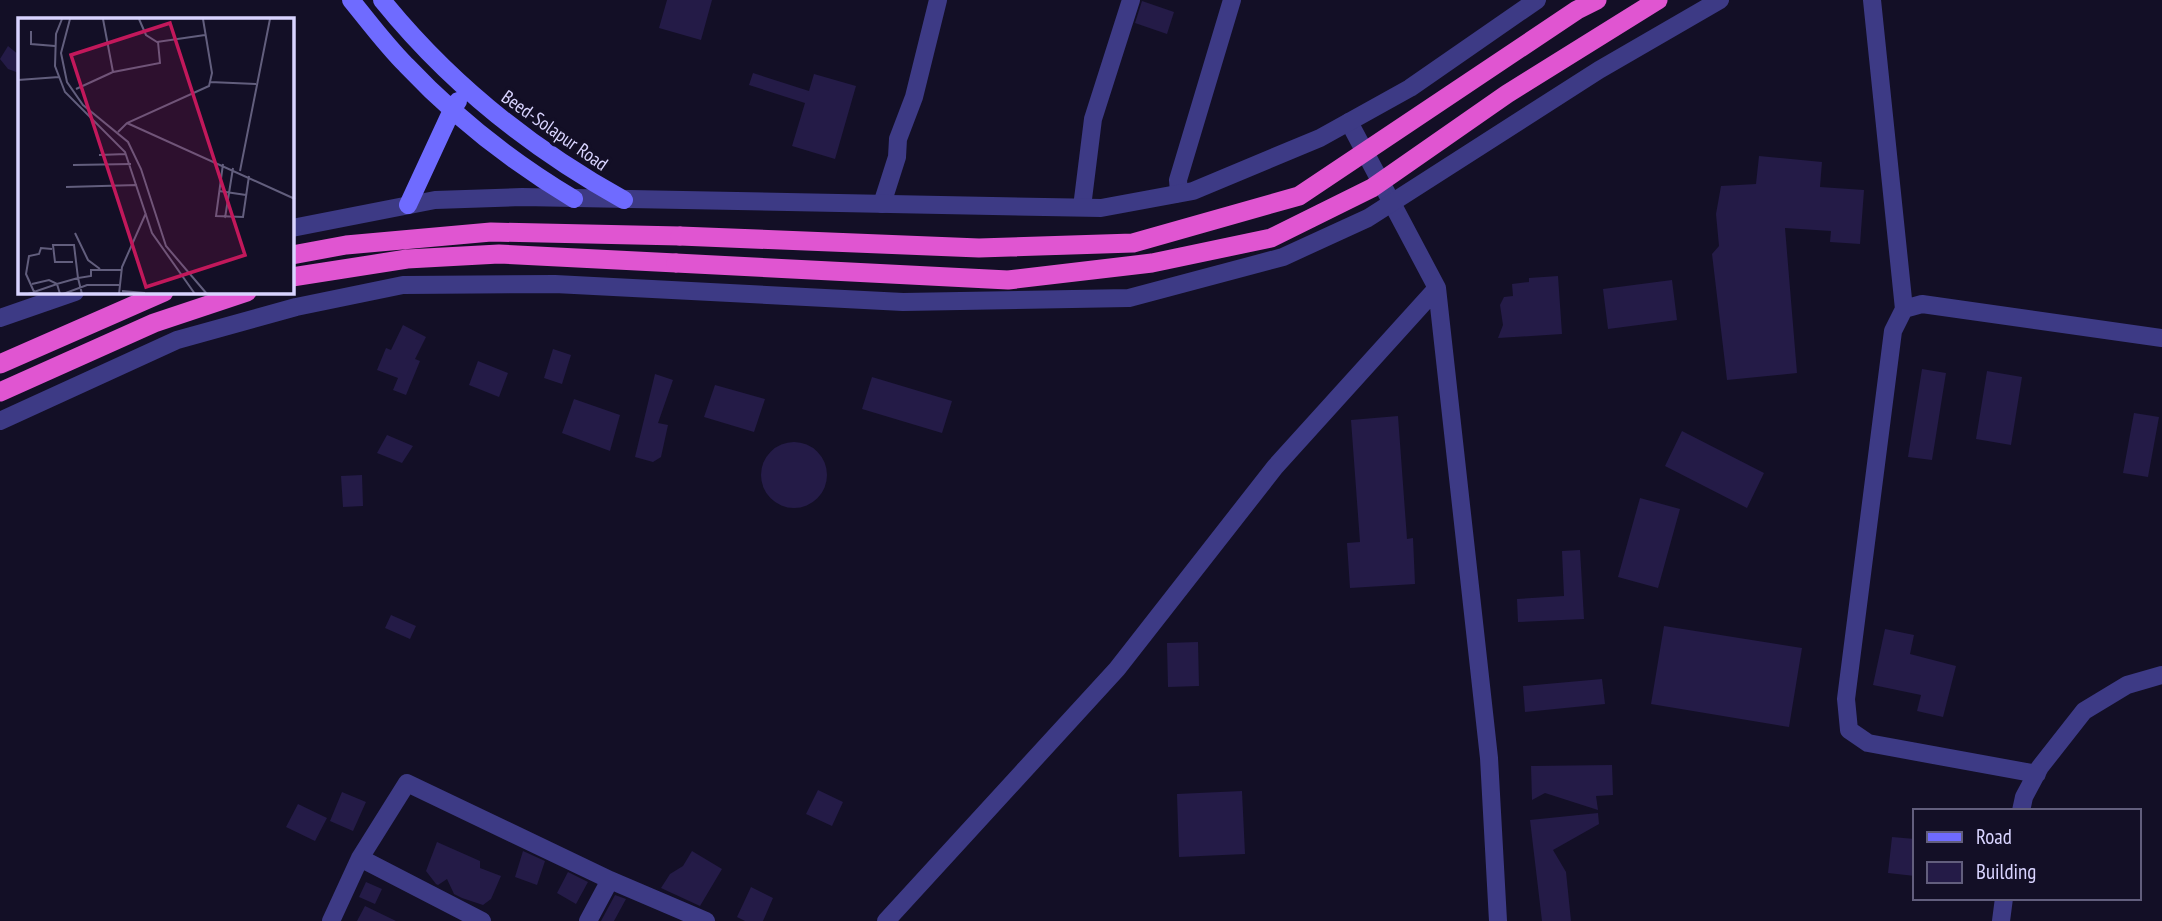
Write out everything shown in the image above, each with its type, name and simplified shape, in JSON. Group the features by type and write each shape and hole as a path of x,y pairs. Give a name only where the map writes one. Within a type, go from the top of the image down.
{"highway":[{"path":"294,255 346,245 491,232 680,236 979,248 1133,243 1299,196 1577,10 1597,0"},
{"path":"294,277 407,259 499,254 1008,280 1152,263 1270,238 1372,188 1507,94 1658,0"},
{"path":"0,364 159,294"},
{"path":"0,392 154,323 241,294"}],"main road":[{"path":"351,0 407,66 452,110 500,150 574,199"},
{"name":"Beed-Solapur Road","path":"382,0 424,49 466,90 541,150 624,200"},
{"path":"408,205 452,110 466,90"}],"street":[{"path":"882,204 897,156 898,139 914,97 938,0"},
{"path":"1082,207 1093,118 1131,0"},
{"path":"1175,194 1179,192 1178,180 1232,0"},
{"path":"294,228 435,200 574,199 1101,208 1193,191 1320,138 1410,88 1537,0"},
{"path":"0,421 177,340 296,307 403,285 555,284 903,302 1129,298 1283,257 1368,218 1599,70 1720,0"},
{"path":"1872,0 1904,309 1893,331 1846,699 1849,730 1868,743 2037,774"},
{"path":"1349,122 1437,288 1489,758 1498,921"},
{"path":"886,921 1117,669 1275,467 1437,288"},
{"path":"0,318 69,294"},
{"path":"1904,309 1922,304 2162,338"},
{"path":"2021,809 2024,797 2037,774 2084,711 2127,685 2162,675"},
{"path":"331,921 360,858 407,783 610,880 706,921"},
{"path":"360,858 482,921"},
{"path":"588,921 610,880"},
{"path":"2001,921 2004,900"}],"building":[{"path":"667,0 712,0 701,40 659,28"},
{"path":"1142,1 1174,12 1167,34 1135,23"},
{"path":"8,46 18,54 18,73 8,69 0,59"},
{"path":"753,73 809,91 814,74 856,86 835,159 792,146 805,103 749,85"},
{"path":"1759,156 1822,162 1820,187 1864,190 1860,244 1830,242 1831,231 1785,228 1797,373 1727,380 1712,254 1719,246 1716,214 1721,186 1756,184"},
{"path":"1558,276 1562,334 1498,338 1503,325 1500,305 1504,297 1513,296 1512,284 1529,282 1529,278"},
{"path":"1672,280 1677,320 1608,329 1603,289"},
{"path":"403,325 426,337 415,359 420,361 406,395 393,390 398,378 377,370 386,348 391,350"},
{"path":"553,349 571,355 562,384 544,378"},
{"path":"478,361 508,373 499,397 469,385"},
{"path":"1922,369 1946,373 1932,460 1908,457"},
{"path":"1987,371 2022,377 2011,445 1976,439"},
{"path":"655,374 673,380 658,423 668,425 661,457 653,462 635,457"},
{"path":"872,377 952,401 942,433 862,409"},
{"path":"715,385 765,399 754,432 704,417"},
{"path":"574,399 620,415 610,451 562,433"},
{"path":"2134,413 2159,417 2148,477 2123,473"},
{"path":"1398,416 1407,539 1413,538 1415,584 1350,588 1347,543 1360,542 1351,420"},
{"path":"1682,431 1764,473 1747,508 1665,466"},
{"path":"387,435 413,446 402,463 377,453"},
{"path":"794,442 807,445 817,452 824,462 827,475 824,488 817,498 807,505 794,508 781,505 771,498 764,488 761,475 764,462 771,452 781,445"},
{"path":"362,475 363,506 343,507 341,476"},
{"path":"1640,498 1680,509 1658,588 1618,577"},
{"path":"1580,550 1584,619 1518,622 1517,599 1564,596 1562,551"},
{"path":"391,615 416,626 410,639 385,628"},
{"path":"1664,626 1802,648 1789,727 1651,704"},
{"path":"1885,629 1914,635 1910,654 1956,666 1943,717 1917,711 1921,695 1873,685"},
{"path":"1198,642 1199,686 1168,687 1167,643"},
{"path":"1602,679 1605,704 1525,712 1523,686"},
{"path":"1612,765 1613,795 1596,796 1598,810 1545,793 1532,800 1531,766"},
{"path":"818,790 843,802 832,826 806,814"},
{"path":"1242,791 1245,854 1179,857 1177,794"},
{"path":"342,792 366,802 353,831 330,821"},
{"path":"298,804 327,818 315,841 286,827"},
{"path":"1598,813 1599,824 1553,850 1566,872 1571,921 1542,921 1530,820"},
{"path":"1892,837 1913,839 1913,876 1888,873"},
{"path":"437,842 480,861 480,868 501,876 491,899 483,905 454,894 447,879 436,884 426,871"},
{"path":"523,851 545,861 537,885 515,877"},
{"path":"692,851 722,869 700,906 661,888 670,874 683,866"},
{"path":"568,872 588,882 576,904 557,893"},
{"path":"366,882 382,889 375,904 359,897"},
{"path":"751,887 773,898 763,921 745,921 737,917"},
{"path":"615,895 626,899 614,921 601,921"},
{"path":"365,906 396,921 357,921"}]}
